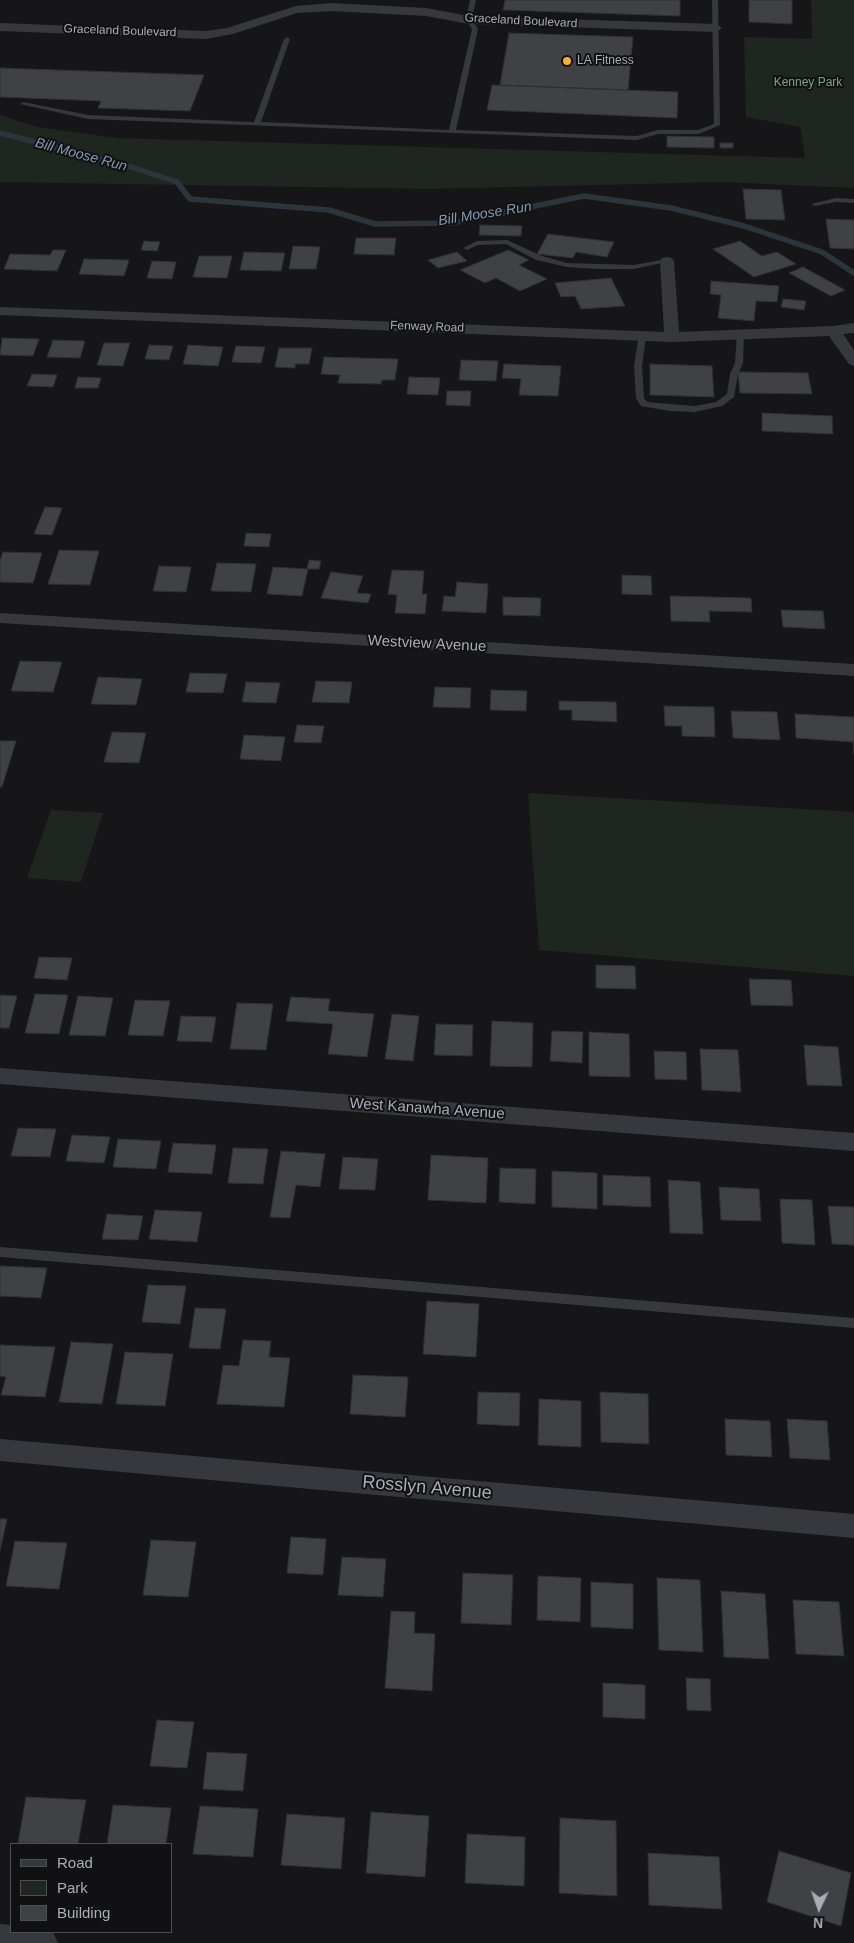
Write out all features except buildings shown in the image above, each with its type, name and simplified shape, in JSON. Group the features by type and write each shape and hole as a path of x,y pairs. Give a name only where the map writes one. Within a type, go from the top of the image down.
{"street":[{"name":"Graceland Boulevard","path":"0,27 206,35 229,31 296,10 332,7 426,12 469,20 716,28"},
{"path":"667,261 672,337"},
{"name":"Fenway Road","path":"0,311 672,337 833,331 854,328"},
{"path":"833,331 854,361"},
{"name":"Westview Avenue","path":"0,618 854,670"},
{"name":"West Kanawha Avenue","path":"0,1076 854,1142"},
{"name":"Rosslyn Avenue","path":"0,1450 854,1526"},
{"path":"0,1939 43,1943"}],"lane":[{"path":"452,132 475,29 469,20 473,0"},
{"path":"23,104 88,117 257,124 637,138 658,132 700,132 717,124 715,0"},
{"path":"257,124 287,39"},
{"path":"815,204 836,200 854,201"},
{"path":"467,248 477,243 507,242 539,258 567,265 634,267 667,261"},
{"path":"642,336 638,366 640,398 644,404 695,409 719,404 731,395 734,374 739,363 740,334"},
{"path":"0,1252 854,1323"}],"green space":[{"name":"Kenney Park","path":"811,0 854,0 854,188 723,182 428,189 0,182 0,115 37,127 117,138 805,158 800,127 746,117 744,37 812,39"},
{"path":"528,793 854,812 854,976 539,950"},
{"path":"51,810 103,813 81,882 27,878"}],"waterway":[{"name":"Bill Moose Run","path":"0,133 131,167 177,182 190,199 329,210 375,224 452,223 584,196 671,208 744,226 822,252 854,273"}],"place":[{"name":"LA Fitness","path":"567,61"}]}
